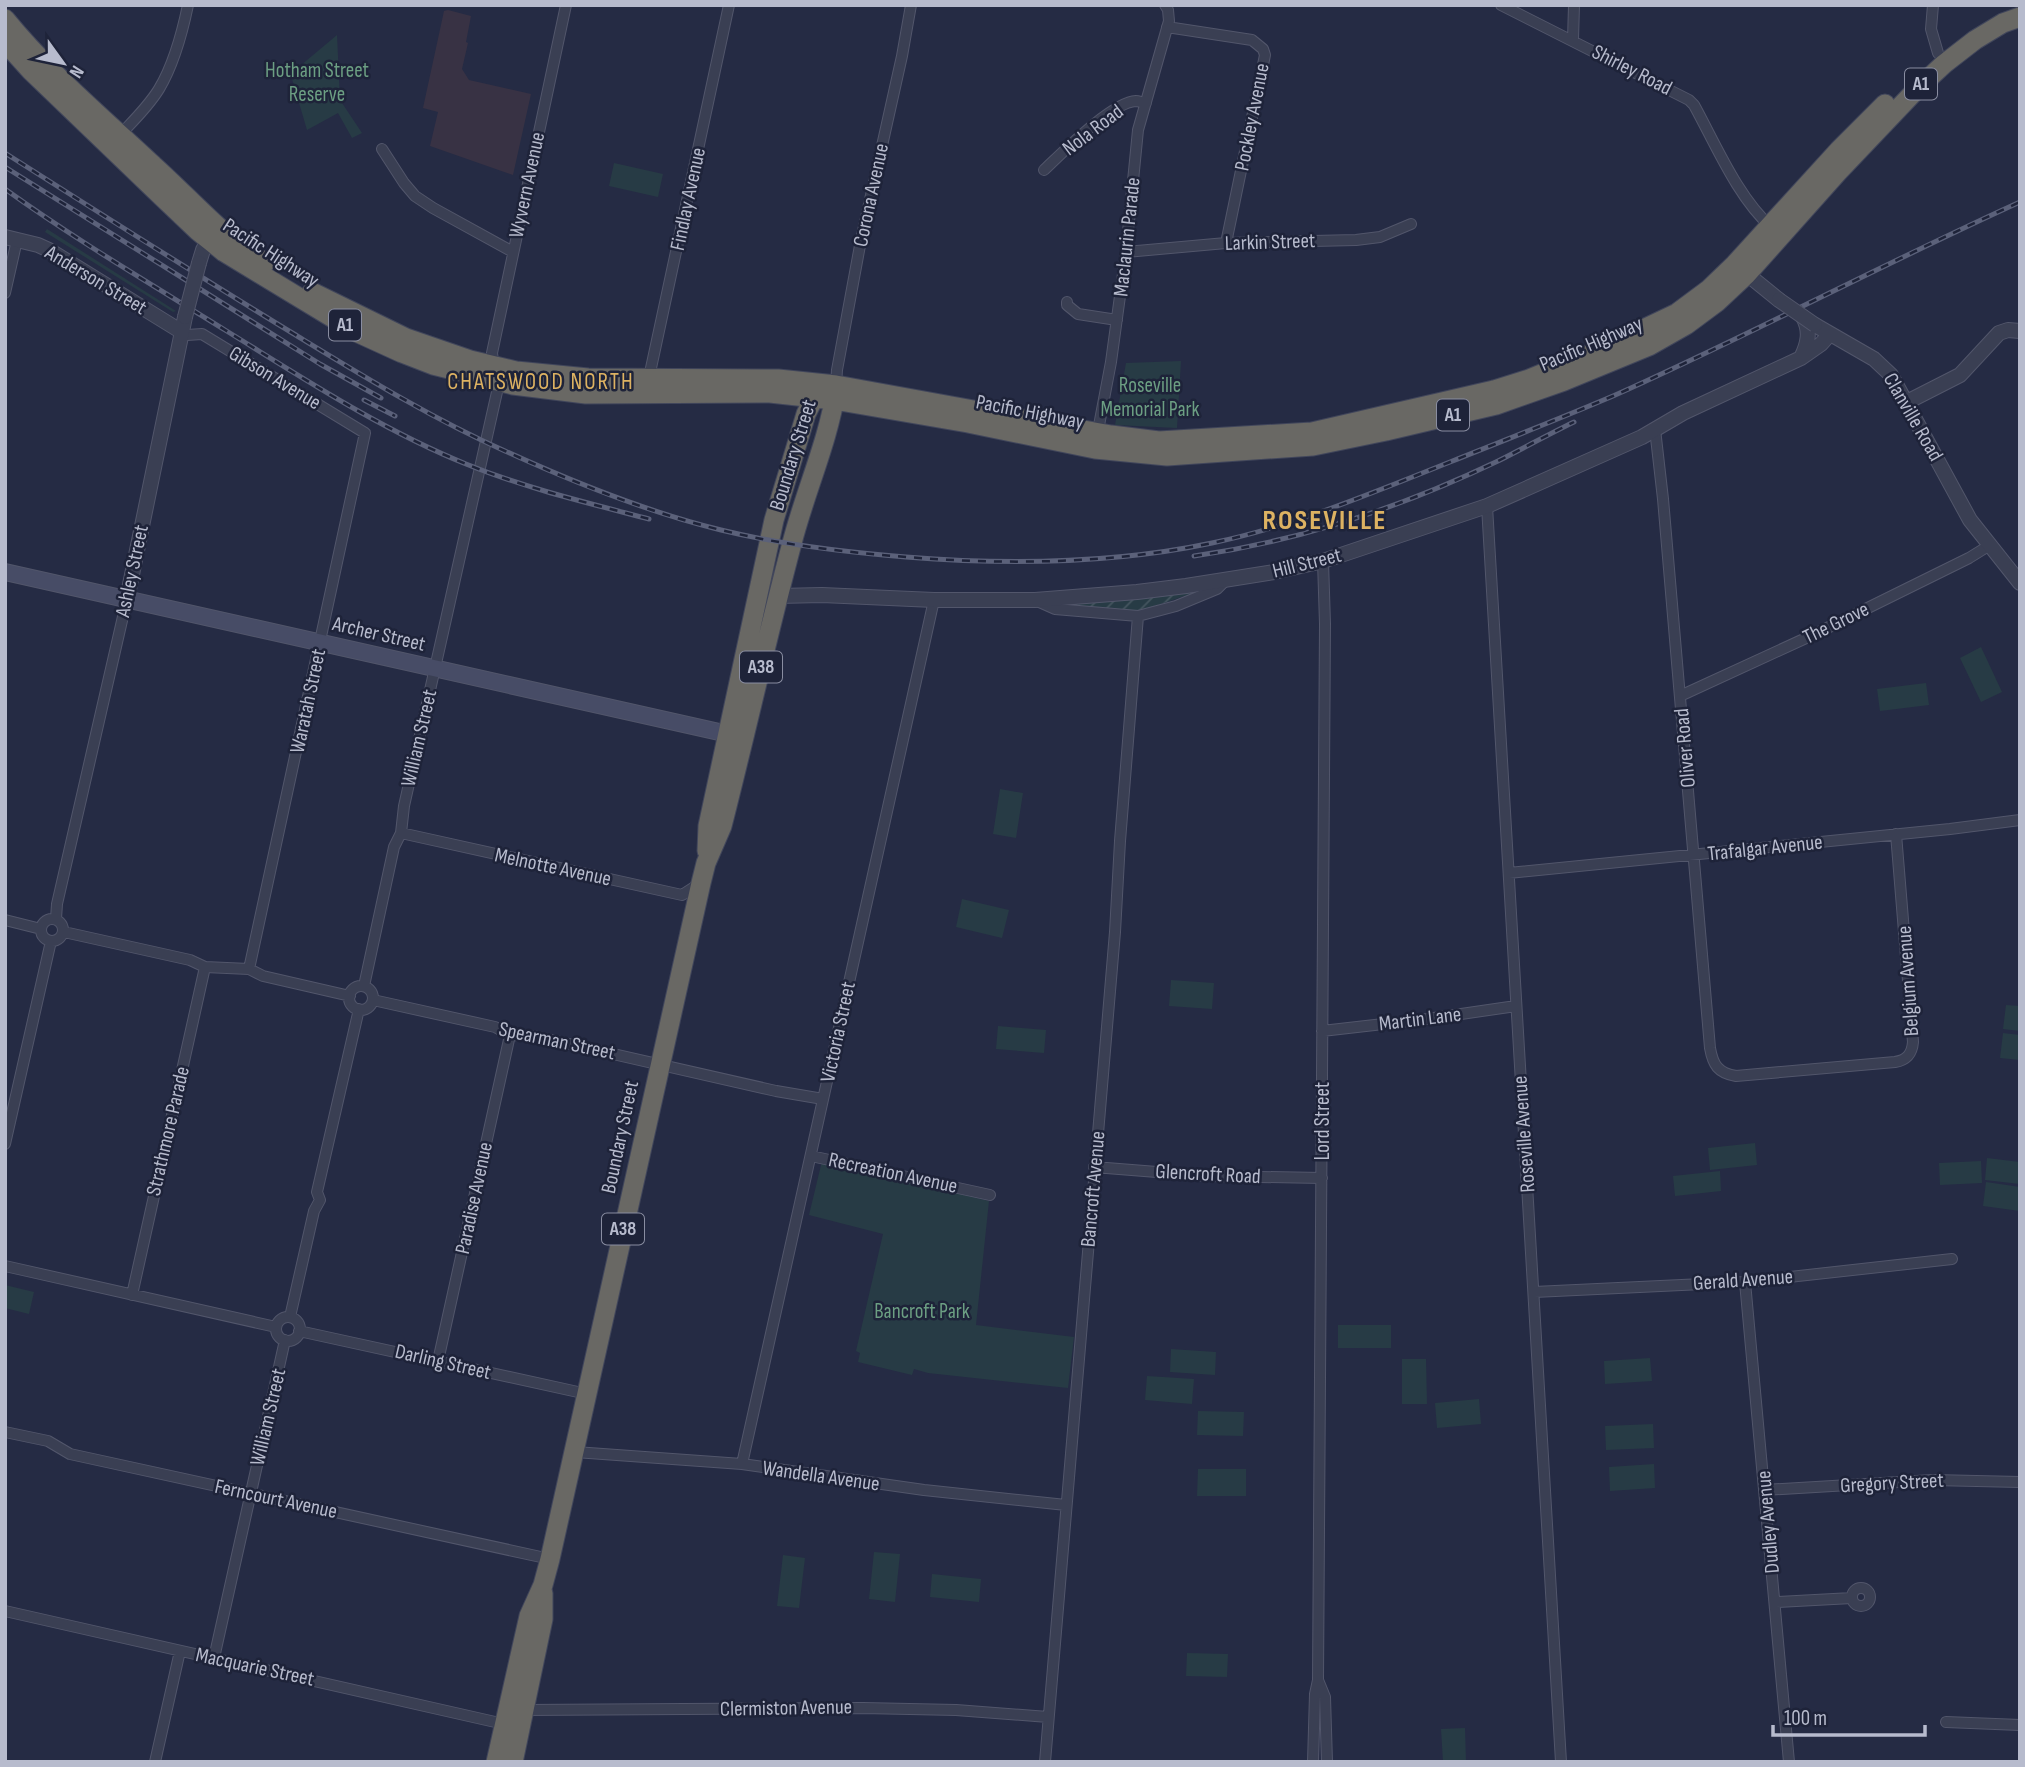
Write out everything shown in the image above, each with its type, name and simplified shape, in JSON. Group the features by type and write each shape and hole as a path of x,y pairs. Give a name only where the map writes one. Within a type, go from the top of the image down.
{"highway":[{"name":"Pacific Highway","path":"5,42 32,71 213,233 246,266 356,332 433,365 494,374 586,394 648,385 778,379 835,393 1096,441 1140,455 1167,456 1313,446 1496,405 1649,346 1717,302 1843,145 1938,53 1970,29 2012,5"},
{"name":"Pacific Highway","path":"1775,231 1838,172 1934,72 1975,40 2003,23 2020,17"},
{"name":"Pacific Highway","path":"5,19 49,67 119,136 152,164 213,233"},
{"name":"Pacific Highway","path":"648,385 814,398"},
{"name":"Boundary Street","path":"496,1762 529,1616 543,1585 575,1452 706,863 708,826 736,735 778,596 798,520 830,420 835,393 814,398 804,419 774,520 736,735"},
{"name":"Boundary Street","path":"513,1762 543,1619 543,1585"}],"main road":[{"name":"Archer Street","path":"5,572 736,735"}],"street":[{"path":"119,136 160,87 183,29 188,5"},
{"name":"Wyvern Avenue","path":"494,374 492,353 566,5"},
{"name":"Findlay Avenue","path":"648,385 729,5"},
{"name":"Corona Avenue","path":"835,393 861,240 911,5"},
{"path":"1165,5 1169,15 1167,27"},
{"name":"Shirley Road","path":"1501,5 1689,100 1753,209 1775,231"},
{"path":"1573,40 1574,5"},
{"path":"1933,5 1931,29 1938,53"},
{"name":"Maclaurin Parade","path":"1096,441 1117,320 1138,130 1167,27"},
{"name":"Pockley Avenue","path":"1167,27 1252,40 1263,49 1265,55 1226,243"},
{"name":"Nola Road","path":"1044,170 1087,131 1123,105 1136,101 1146,103"},
{"path":"382,149 415,196 513,253"},
{"name":"Larkin Street","path":"1126,251 1226,243 1356,240 1380,237 1411,223"},
{"name":"Ashley Street","path":"56,919 57,904 127,598 185,317 199,263 213,233"},
{"path":"5,293 11,238"},
{"name":"Anderson Street","path":"11,238 49,250 182,332"},
{"name":"Clanville Road","path":"1741,269 1808,323 1884,367 1907,402 1970,520 2020,583"},
{"path":"1067,302 1078,314 1117,320"},
{"path":"1801,358 1807,342 1808,323"},
{"path":"1907,402 1960,375 1999,333 2008,330 2020,331"},
{"name":"Gibson Avenue","path":"182,332 187,335 202,334 365,433"},
{"name":"Hill Street","path":"778,596 1035,600 1137,592 1274,572 1323,561 1487,506 1642,437 1683,413 1801,358 1830,334"},
{"name":"William Street","path":"364,986 394,847 401,833 404,806 497,392 494,374"},
{"name":"Oliver Road","path":"1655,429 1710,1048 1716,1067"},
{"name":"Waratah Street","path":"249,969 365,433"},
{"name":"Roseville Avenue","path":"1487,506 1562,1762"},
{"name":"The Grove","path":"1680,696 1829,627 1990,545"},
{"name":"Lord Street","path":"1313,1762 1315,1694 1318,1680 1325,624 1323,561"},
{"path":"1035,600 1055,609 1138,616 1217,589 1227,579"},
{"name":"Victoria Street","path":"742,1464 934,600"},
{"name":"Bancroft Avenue","path":"1045,1762 1115,932 1138,616"},
{"name":"Trafalgar Avenue","path":"1509,873 2020,820"},
{"name":"Melnotte Avenue","path":"401,833 682,895 701,883"},
{"name":"Belgium Avenue","path":"1716,1067 1735,1076 1895,1062 1909,1057 1913,1042 1896,834"},
{"path":"56,919 62,924 64,932 60,938 51,941 44,937 41,929 46,920 56,919"},
{"path":"5,920 41,929"},
{"path":"64,932 190,960 205,967 249,969 263,976 350,996"},
{"path":"5,1144 51,941"},
{"name":"Strathmore Parade","path":"132,1295 205,967"},
{"path":"364,986 370,990 373,1000 368,1008 359,1009 351,1004 350,996 355,988 364,986"},
{"name":"Spearman Street","path":"373,1000 495,1027 510,1035 534,1037 823,1099"},
{"name":"Martin Lane","path":"1322,1031 1516,1006"},
{"path":"290,1317 314,1211 320,1200 317,1192 359,1009"},
{"name":"Paradise Avenue","path":"439,1361 510,1035"},
{"name":"Recreation Avenue","path":"811,1156 990,1195"},
{"name":"Glencroft Road","path":"1094,1167 1207,1176 1322,1178"},
{"name":"Gerald Avenue","path":"1534,1292 1745,1282 1952,1259"},
{"path":"5,1266 276,1327"},
{"name":"Dudley Avenue","path":"1745,1282 1789,1762"},
{"path":"290,1317 297,1320 299,1331 293,1340 285,1340 278,1336 276,1327 281,1319 290,1317"},
{"name":"Darling Street","path":"299,1331 587,1394"},
{"name":"William Street","path":"214,1658 285,1340"},
{"name":"Ferncourt Avenue","path":"5,1432 48,1441 70,1454 550,1559"},
{"name":"Wandella Avenue","path":"575,1452 742,1464 924,1490 1066,1505"},
{"name":"Gregory Street","path":"1765,1490 1933,1480 2020,1482"},
{"path":"1776,1602 1852,1598"},
{"name":"Macquarie Street","path":"5,1611 504,1724"},
{"path":"155,1762 180,1651"},
{"name":"Lord Street","path":"1318,1680 1325,1696 1327,1762"},
{"name":"Clermiston Avenue","path":"524,1710 863,1707 1048,1717"},
{"path":"1946,1721 2020,1725"}],"shaded area":[{"path":"444,11 471,16 462,69 469,80 531,94 513,175 430,146 438,112 423,108"}],"green space":[{"name":"Hotham Street Reserve","path":"337,35 340,100 362,133 352,138 338,113 307,130 292,79 288,76"},
{"path":"614,163 663,174 658,197 609,186"},
{"path":"47,229 176,311 173,312 45,232"},
{"name":"Roseville Memorial Park","path":"1181,361 1177,428 1115,425 1126,363"},
{"path":"1217,585 1134,611 1056,605"},
{"path":"1981,647 2002,692 1981,702 1960,658"},
{"path":"1926,683 1929,705 1880,711 1877,689"},
{"path":"1000,789 1023,793 1016,838 993,834"},
{"path":"962,899 1009,910 1002,938 956,927"},
{"path":"1171,980 1214,983 1212,1009 1169,1006"},
{"path":"2006,1005 2020,1006 2020,1031 2003,1029"},
{"path":"998,1026 1046,1030 1044,1053 996,1049"},
{"path":"2003,1033 2020,1035 2020,1060 2000,1058"},
{"path":"1755,1143 1757,1165 1710,1170 1708,1148"},
{"path":"1987,1158 2020,1162 2020,1184 1985,1180"},
{"name":"Bancroft Park","path":"822,1161 989,1201 976,1325 1074,1337 1068,1388 928,1373 914,1369 912,1375 858,1362 860,1353 856,1351 883,1234 809,1215"},
{"path":"1981,1161 1982,1183 1940,1185 1939,1163"},
{"path":"1720,1171 1721,1191 1675,1196 1673,1176"},
{"path":"1986,1182 2020,1187 2020,1211 1983,1206"},
{"path":"5,1285 34,1292 29,1314 5,1308"},
{"path":"1338,1325 1391,1325 1391,1348 1338,1348"},
{"path":"1171,1349 1216,1352 1215,1375 1170,1372"},
{"path":"1650,1358 1652,1381 1605,1384 1604,1361"},
{"path":"1402,1359 1426,1359 1427,1404 1402,1404"},
{"path":"1147,1376 1194,1379 1192,1404 1145,1400"},
{"path":"1479,1399 1481,1424 1437,1428 1435,1403"},
{"path":"1198,1411 1244,1412 1243,1436 1197,1435"},
{"path":"1653,1424 1654,1448 1606,1450 1605,1426"},
{"path":"1654,1464 1655,1488 1610,1491 1609,1467"},
{"path":"1198,1469 1246,1469 1246,1496 1197,1496"},
{"path":"874,1552 900,1554 895,1602 869,1599"},
{"path":"783,1555 805,1558 799,1608 777,1606"},
{"path":"932,1574 981,1579 979,1602 930,1597"},
{"path":"1187,1653 1228,1654 1227,1677 1186,1676"},
{"path":"1465,1728 1466,1762 1443,1762 1441,1729"}],"railway":[{"path":"5,153 221,289 424,411 505,451 612,496 693,523 790,544 906,557 1021,562 1098,559 1174,550 1243,536 1332,508 1613,396 2020,202"},
{"path":"5,167 320,364 381,398"},
{"path":"5,189 142,279 313,384 403,435 466,464 511,480 649,519"},
{"path":"364,400 395,416"},
{"path":"1194,556 1273,541 1388,507 1462,478 1574,422"}],"district":[{"name":"CHATSWOOD NORTH","path":"541,382"},
{"name":"ROSEVILLE","path":"1325,520"}]}
